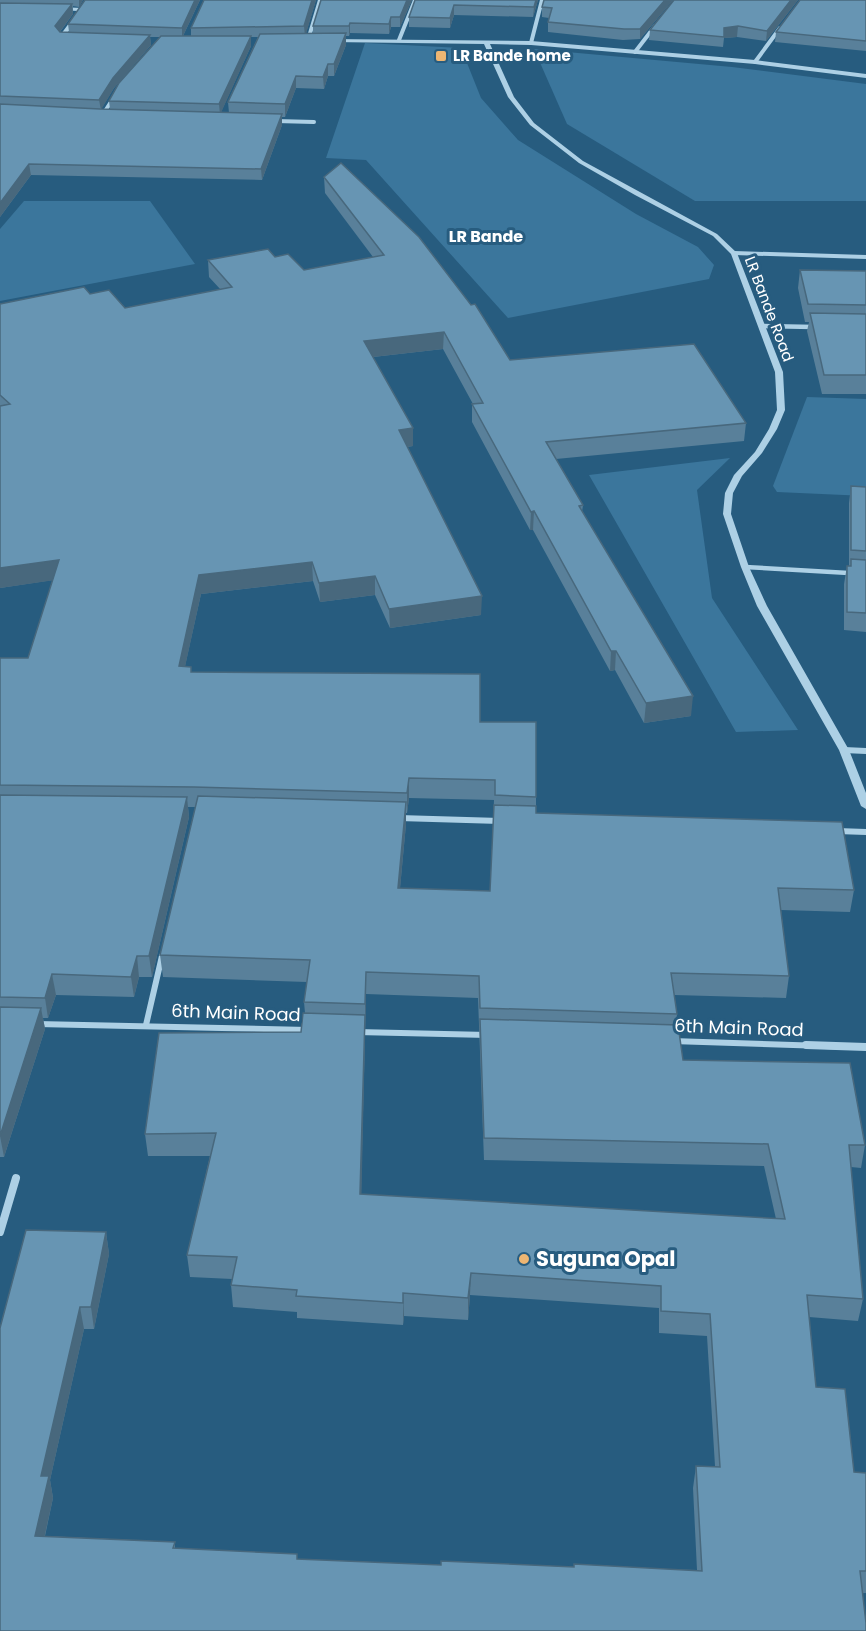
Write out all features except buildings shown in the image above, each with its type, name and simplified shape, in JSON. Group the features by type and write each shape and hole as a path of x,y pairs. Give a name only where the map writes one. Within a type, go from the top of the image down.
{"street":[{"path":"308,40 320,0"},
{"path":"399,40 415,0"},
{"path":"531,43 542,0"},
{"path":"47,9 82,10 62,38 72,38"},
{"path":"635,51 655,26"},
{"path":"755,62 781,26"},
{"path":"298,40 531,43 755,62 866,76"},
{"name":"LR Bande Road","path":"486,42 511,97 532,124 581,162 716,235 734,253 778,372 781,410 773,429 758,453 738,475 729,493 727,514 745,567 762,606 844,750 866,806"},
{"path":"102,116 117,91"},
{"path":"90,115 110,116"},
{"path":"268,121 314,122"},
{"path":"734,253 866,257"},
{"path":"761,326 819,327"},
{"path":"745,567 866,574"},
{"path":"844,750 866,751"},
{"path":"387,818 507,821"},
{"path":"830,831 866,832"},
{"path":"146,1025 164,947"},
{"name":"6th Main Road","path":"34,1024 311,1030"},
{"path":"347,1031 500,1036"},
{"name":"6th Main Road","path":"665,1041 866,1047"},
{"path":"0,1232 16,1178"}],"shaded area":[{"path":"365,43 461,48 481,98 518,140 636,214 698,247 714,265 709,279 508,318 366,160 326,158"},
{"path":"534,49 732,67 866,84 866,201 695,201 567,124"},
{"path":"24,201 150,201 195,264 0,301 0,229"},
{"path":"807,397 866,399 866,496 777,492 773,486"},
{"path":"730,458 697,490 712,598 798,730 736,732 589,475"}],"place":[{"name":"LR Bande home","path":"441,56"},
{"name":"Suguna Opal","path":"524,1259"}],"district":[{"name":"LR Bande","path":"486,236"}]}
